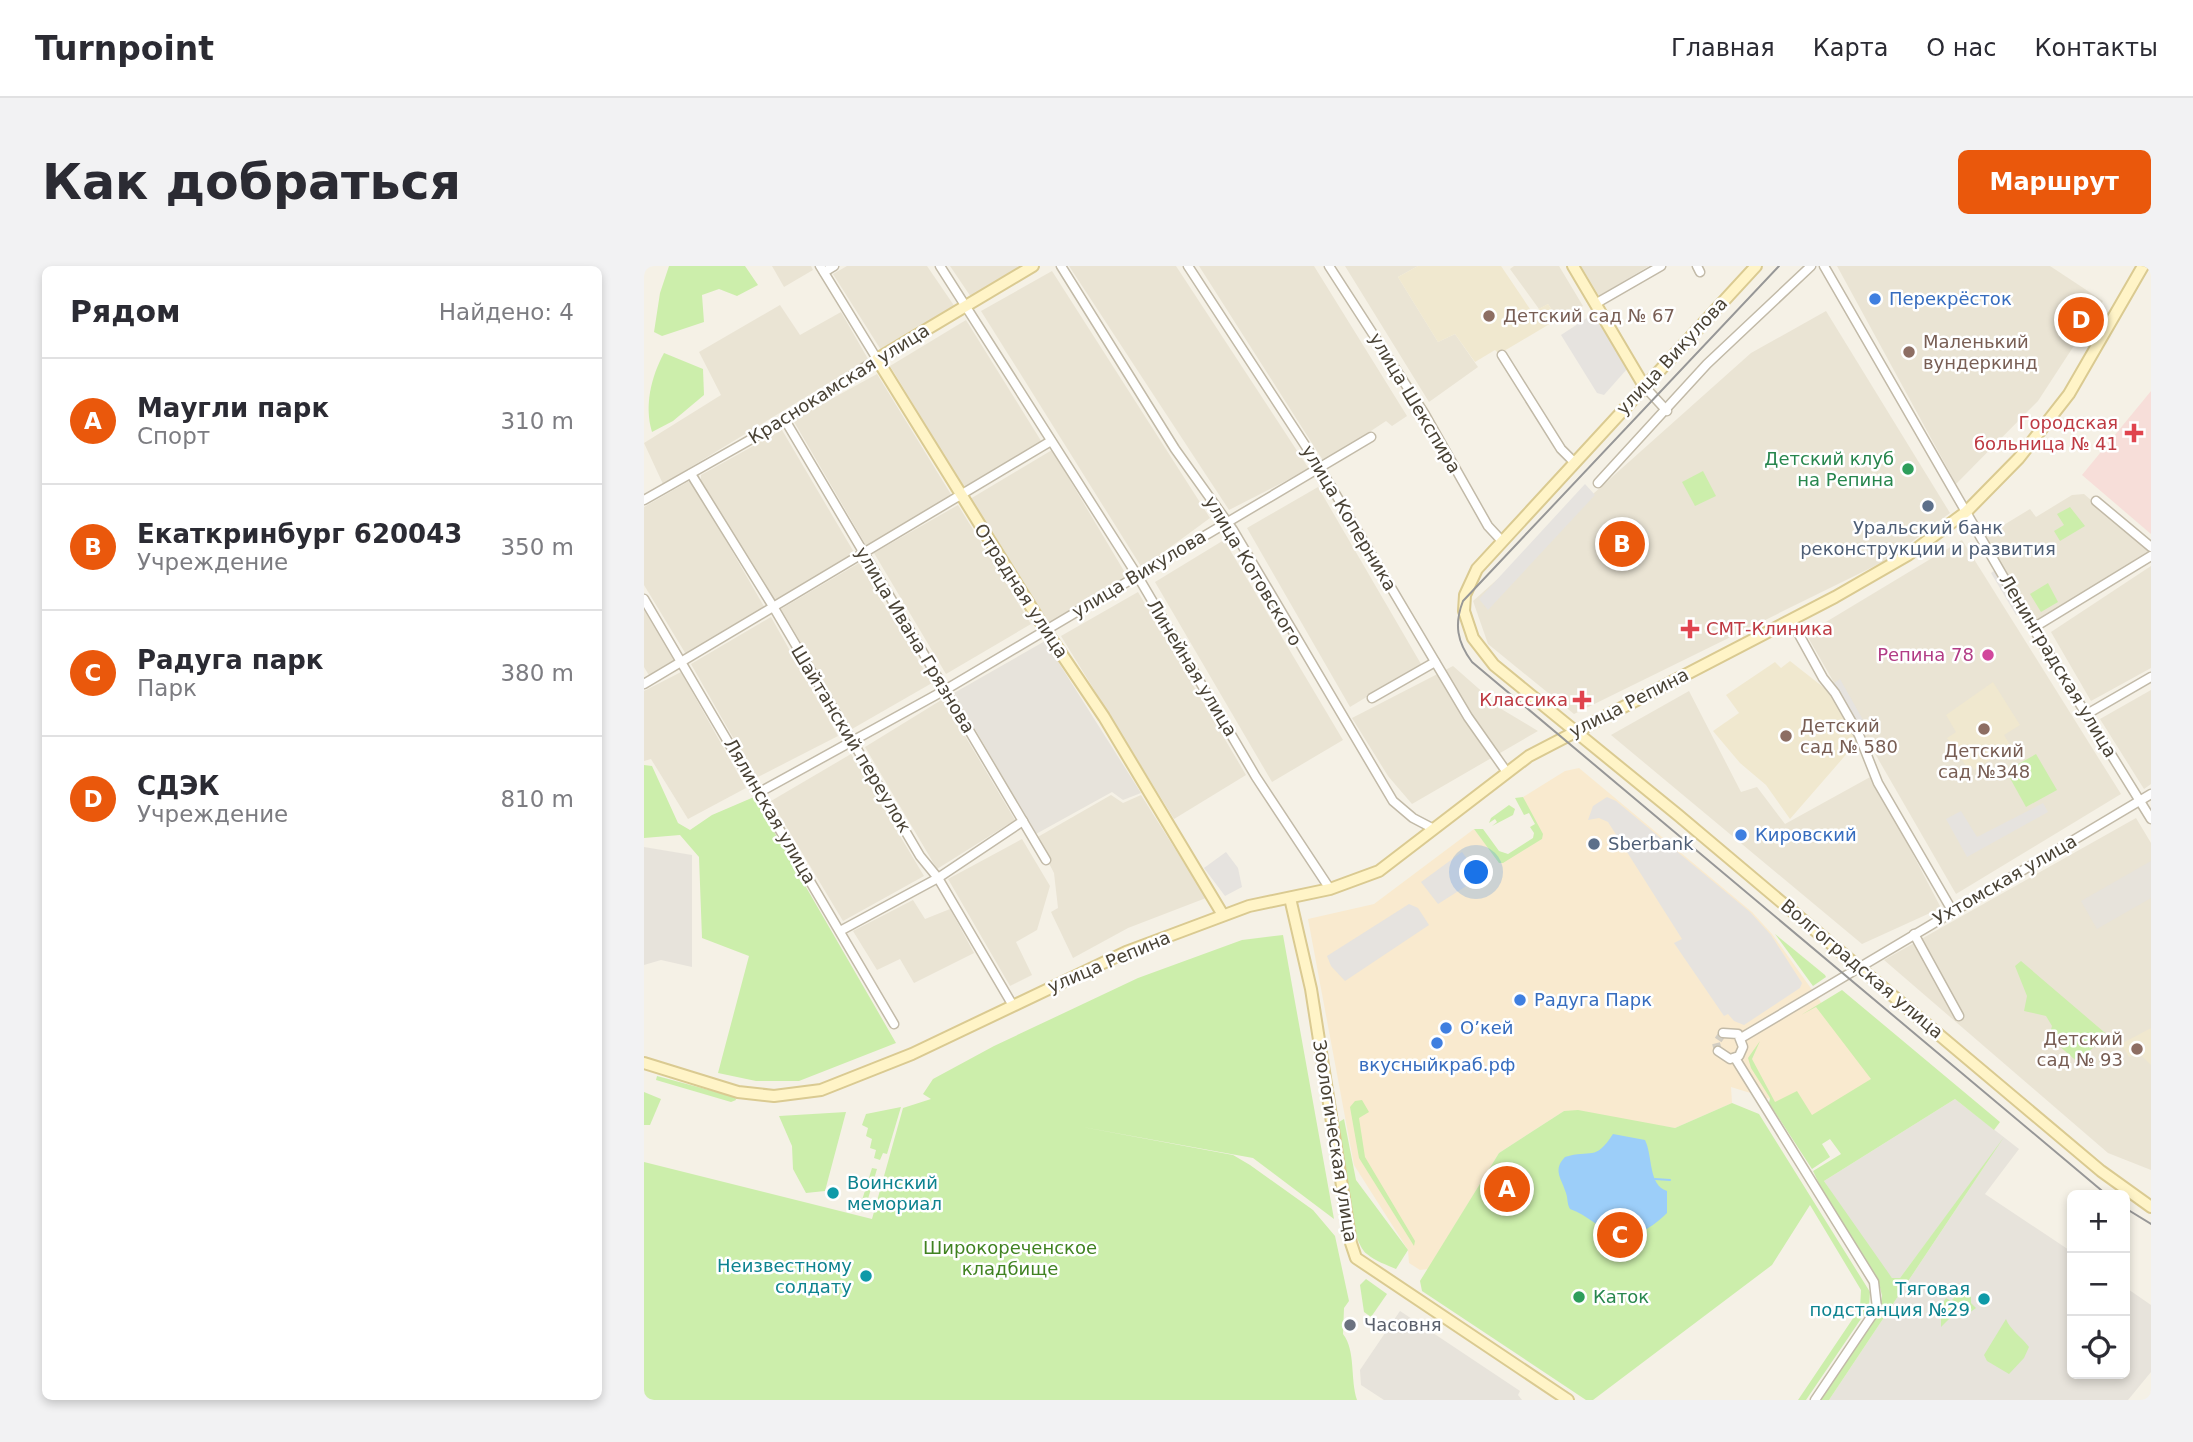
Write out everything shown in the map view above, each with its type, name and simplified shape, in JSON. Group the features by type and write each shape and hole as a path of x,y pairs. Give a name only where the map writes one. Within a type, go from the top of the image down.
{"street":[{"path":"822,269 834,266"},
{"name":"Линейная улица","path":"940,266 1137,575 1256,777 1331,889"},
{"name":"Краснокамская улица","path":"644,500 785,420 877,359 1032,266"},
{"name":"улица Котовского","path":"1061,266 1175,449 1226,521 1392,801 1413,818 1434,829"},
{"name":"улица Коперника","path":"1188,266 1320,468 1435,662 1488,748 1506,771"},
{"name":"улица Шекспира","path":"1329,266 1424,413 1488,526 1501,540"},
{"path":"1573,266 1644,386 1667,411"},
{"path":"1595,304 1661,266"},
{"name":"улица Викулова","path":"1575,730 1494,666 1469,629 1463,601 1467,588 1476,569 1501,540 1756,266"},
{"path":"1598,483 1726,345 1811,266"},
{"name":"Ленинградская улица","path":"1824,266 2033,628 2151,819"},
{"name":"улица Репина","path":"644,1063 738,1092 774,1096 806,1094 912,1054 1012,1004 1126,952 1223,915 1331,889 1378,870 1506,771 1575,730 1791,621 1908,555 1966,512 2020,458 2069,394 2143,266"},
{"name":"Отрадная улица","path":"822,269 960,495 1104,717 1223,915"},
{"path":"1502,355 1562,450 1575,463"},
{"name":"улица Ивана Грязнова","path":"785,420 1046,860"},
{"name":"улица Викулова","path":"760,792 945,690 1371,437"},
{"path":"644,684 1051,441"},
{"name":"Шайтанский переулок","path":"691,474 1012,1004"},
{"path":"2096,501 2151,547"},
{"path":"2033,628 2151,556"},
{"name":"Лялинская улица","path":"644,599 760,792 894,1024"},
{"path":"1791,621 1823,678 1841,703 1878,783 1953,912"},
{"path":"1372,698 1435,662"},
{"path":"2087,714 2151,677"},
{"name":"Волгоградская улица","path":"1575,730 2101,1171 2151,1207"},
{"name":"Ухтомская улица","path":"1741,1038 1764,1027 1858,966 2151,794"},
{"path":"840,930 938,878 1023,821"},
{"name":"Зоологическая улица","path":"1290,898 1311,989 1349,1230 1356,1258 1568,1400"},
{"path":"1914,934 1959,1016"},
{"path":"1717,1051 1725,1058 1735,1058 1742,1052 1741,1038 1733,1032 1723,1033"},
{"path":"1735,1058 1874,1282 1878,1297 1877,1308 1815,1400"}],"shaded area":[{"path":"772,266 811,266 813,270 784,287"},
{"path":"847,266 927,266 955,307 881,350 833,274"},
{"path":"950,266 1025,266 971,297"},
{"path":"1069,266 1176,266 1309,469 1229,510"},
{"path":"1199,266 1314,266 1407,416 1392,426 1386,421 1324,462"},
{"path":"1345,266 1418,266 1398,277 1438,342 1455,334 1478,367 1429,402"},
{"name":"Детский сад № 67","path":"1418,266 1501,266 1532,312 1548,304 1558,319 1499,354 1495,350 1475,362 1455,334 1438,342 1398,277"},
{"path":"1514,266 1559,266 1583,306 1558,319 1548,304 1539,309 1510,269"},
{"path":"1581,266 1649,266 1599,296"},
{"path":"1837,266 2050,266 2103,301 2038,401 1956,484"},
{"path":"1052,271 1210,518 1142,568 981,311"},
{"path":"780,305 800,335 841,312 868,359 663,484 644,443 721,395 699,352"},
{"path":"1826,311 1950,513 1889,559 1574,714 1488,644 1473,601 1751,353"},
{"path":"1590,316 1598,319 1627,369 1604,395 1597,393 1561,335"},
{"path":"966,320 1043,444 966,491 890,366"},
{"path":"877,374 952,496 867,547 793,420"},
{"name":"Городская больница № 41","path":"2151,391 2151,534 2082,475"},
{"path":"782,430 855,554 774,603 701,480 701,475"},
{"path":"1052,450 1127,576 1045,625 970,499"},
{"path":"691,480 766,610 687,656 644,585 644,507"},
{"path":"1585,484 1595,495 1488,610 1479,599"},
{"path":"1318,487 1421,664 1350,707 1247,528"},
{"path":"2084,494 2149,550 2149,554 2037,623 1984,537 2030,509 2036,517 2072,495"},
{"path":"958,505 1031,624 946,674 874,553"},
{"path":"1224,540 1343,740 1272,782 1155,582"},
{"path":"1962,540 2121,794 1956,894 1806,634"},
{"path":"859,563 932,683 852,729 781,609"},
{"path":"2151,566 2151,668 2091,701 2051,632"},
{"path":"1994,571 2020,612 2016,615 1991,573"},
{"path":"1138,592 1246,775 1174,819 1061,636"},
{"path":"644,608 676,663 650,677 644,667"},
{"path":"771,617 838,736 756,778 691,664"},
{"path":"1045,641 1141,793 1123,800 1112,792 1036,834 954,693"},
{"name":"Детский сад № 580","path":"1790,661 1832,694 1857,742 1790,819 1766,785 1740,763 1713,731 1739,713 1726,695 1775,662 1781,668"},
{"path":"1453,666 1503,710 1538,731 1412,804 1388,776 1352,718"},
{"path":"681,672 746,788 688,819 651,759 644,761 644,691"},
{"path":"1840,679 1867,727 1861,731 1834,683"},
{"name":"Детский сад №348","path":"1993,682 2020,725 2004,735 2011,747 1974,770 1972,766 1968,769 1947,738 1956,732 1946,715"},
{"path":"2151,690 2151,784 2144,789 2100,719"},
{"path":"1689,691 1741,792 1757,787 1785,824 1872,776 1941,908 1862,944 1611,735"},
{"path":"943,699 1015,820 937,869 865,747"},
{"path":"851,754 924,876 843,921 771,801"},
{"name":"Радуга Парк","path":"1579,768 1752,912 1772,934 1876,1079 1792,1133 1770,1099 1731,1087 1732,1103 1675,1128 1564,1111 1499,1153 1428,1269 1420,1270 1409,1263 1408,1250 1354,1165 1308,919 1374,904 1474,829 1499,862 1542,839 1523,797 1565,771"},
{"path":"1111,795 1123,803 1141,795 1206,898 1128,928 1073,958 1051,912 1058,908 1054,873 1036,838"},
{"path":"1607,797 1616,801 1750,912 1771,935 1802,983 1800,988 1744,1025 1734,1021 1728,1014 1724,1016 1674,943 1682,939 1608,822 1599,818 1588,820 1593,806"},
{"path":"2043,803 2048,812 1967,857 1946,819 1961,811 1977,837"},
{"path":"2136,818 2151,843 2151,1170 2108,1153 1884,960"},
{"path":"1022,839 1050,886 1037,930 1016,942 1032,975 1010,986 948,879"},
{"path":"644,847 692,855 692,967 661,960 644,965"},
{"path":"1226,852 1238,868 1242,887 1225,896 1204,868"},
{"path":"1462,852 1475,875 1471,883 1438,904 1421,882"},
{"path":"2151,861 2151,898 2097,929 2081,901"},
{"path":"913,900 925,919 950,909 974,953 914,983 900,959 877,970 853,931"},
{"path":"1409,904 1418,908 1429,925 1345,981 1331,966 1327,956"},
{"name":"Детский сад № 93","path":"2151,1028 2151,1065 2139,1053 2129,1057 2121,1044"},
{"path":"1955,1099 2019,1149 1985,1194 2067,1249 2067,1379 2130,1379 2130,1290 2151,1305 2151,1372 2128,1400 1829,1400 1992,1155 1900,1278 1892,1278 1884,1270 1824,1181"},
{"path":"1400,1311 1520,1391 1518,1395 1522,1400 1384,1400 1361,1385 1360,1370"}],"green space":[{"path":"669,266 745,266 758,285 737,296 719,289 702,295 704,322 662,336 654,332 660,293"},
{"path":"664,353 703,369 704,395 673,421 652,432 650,392"},
{"path":"1703,471 1716,496 1695,506 1682,482"},
{"path":"2070,507 2085,526 2060,541 2054,531 2064,525 2057,514"},
{"path":"2048,583 2058,602 2041,612 2030,594"},
{"path":"2036,754 2057,790 2026,807 2006,771"},
{"path":"644,765 652,766 678,823 690,830 712,815 754,797 896,1043 799,1081 756,1081 718,1073 749,956 702,938 699,857 680,835 644,838"},
{"path":"1523,797 1543,834 1542,839 1499,863 1474,829 1483,829 1499,851 1508,854 1533,838 1534,833 1530,827 1535,824 1529,813 1524,815 1515,798"},
{"path":"1509,805 1515,809 1513,815 1492,826 1497,822 1495,819 1489,823 1491,818"},
{"path":"1775,934 1825,975 1826,977 1813,986"},
{"name":"Широкореченское кладбище","path":"1283,935 1334,1219 1253,1158 1077,1126 1233,1155 1313,1210 1335,1236 1349,1301 1344,1308 1343,1334 1350,1349 1357,1400 644,1400 644,1162 872,1219 903,1108 931,1099 923,1094 933,1079 994,1046 1138,978 1242,940"},
{"path":"2021,961 2111,1038 2103,1047 2095,1046 2088,1052 2088,1061 2081,1065 2049,1037 2052,1026 2046,1016 2024,1011 2027,996 2015,966"},
{"path":"1842,990 2000,1122 1994,1130 1955,1099 1824,1181 1892,1278 1900,1278 2004,1137 1829,1400 1821,1400 1879,1313 1882,1296 1878,1279 1826,1198 1813,1171 1841,1154 1830,1139 1822,1144 1830,1157 1812,1169 1769,1103 1770,1098 1751,1068 1748,1058 1760,1041 1752,1059 1775,1102 1797,1091 1812,1115 1871,1079 1816,1007 1801,1015"},
{"path":"657,1076 735,1097 736,1100 731,1102 656,1080"},
{"path":"644,1092 661,1099 650,1125 644,1125"},
{"path":"1362,1100 1369,1112 1359,1118 1365,1157 1415,1241 1414,1246 1359,1158 1350,1107 1355,1101"},
{"path":"1732,1103 1759,1114 1870,1292 1869,1307 1806,1400 1798,1400 1860,1308 1861,1290 1810,1205 1772,1265 1593,1400 1586,1400 1422,1291 1420,1281 1499,1153 1564,1111 1578,1110 1675,1128"},
{"path":"901,1107 887,1154 883,1153 880,1160 874,1158 876,1150 870,1148 872,1139 866,1136 868,1128 862,1125 866,1114"},
{"path":"846,1112 825,1191 806,1193 793,1169 792,1146 779,1116"},
{"path":"1344,1119 1356,1180 1408,1250 1396,1269 1367,1254 1355,1231 1347,1192 1339,1122"},
{"path":"872,1168 877,1169 864,1212 859,1210"},
{"path":"1366,1279 1387,1294 1371,1317 1364,1312 1360,1285"},
{"path":"1960,1287 1971,1289 1971,1303 1976,1308 1969,1313 1959,1309 1941,1327 1941,1306 1946,1298 1951,1301 1954,1298 1953,1291"},
{"path":"2006,1319 2029,1347 2024,1358 2009,1374 1987,1361 1984,1355"}],"water":[{"path":"1613,1134 1645,1140 1657,1183 1667,1191 1667,1213 1656,1223 1628,1236 1613,1234 1570,1209 1559,1175 1559,1166 1565,1157 1597,1151"}],"waterway":[{"path":"1655,1179 1670,1180"}],"tunnel":[{"path":"1718,1051 1716,1043 1723,1033"}],"tram line":[{"path":"1779,266 1463,601 1458,617 1460,640 1472,662 2101,1190"},
{"path":"2130,1211 2151,1224"}],"place":[{"name":"Перекрёсток","path":"1875,299"},
{"name":"Детский сад № 67","path":"1489,316"},
{"name":"СДЭК","path":"2081,320"},
{"name":"Маленький вундеркинд","path":"1909,352"},
{"name":"Городская больница № 41","path":"2134,433"},
{"name":"Детский клуб на Репина","path":"1908,469"},
{"name":"Уральский банк реконструкции и развития","path":"1928,506"},
{"name":"Екаткринбург 620043","path":"1622,544"},
{"name":"СМТ-Клиника","path":"1690,629"},
{"name":"Репина 78","path":"1988,655"},
{"name":"Классика","path":"1582,700"},
{"name":"Детский сад №348","path":"1984,729"},
{"name":"Детский сад № 580","path":"1786,736"},
{"name":"Кировский","path":"1741,835"},
{"name":"Sberbank","path":"1594,844"},
{"name":"Радуга Парк","path":"1520,1000"},
{"name":"О’кей","path":"1446,1028"},
{"name":"вкусныйкраб.рф","path":"1437,1043"},
{"name":"Детский сад № 93","path":"2137,1049"},
{"name":"Маугли парк","path":"1507,1189"},
{"name":"Воинский мемориал","path":"833,1193"},
{"name":"Радуга парк","path":"1620,1235"},
{"name":"Неизвестному солдату","path":"866,1276"},
{"name":"Каток","path":"1579,1297"},
{"name":"Тяговая подстанция №29","path":"1984,1299"},
{"name":"Часовня","path":"1350,1325"}]}
